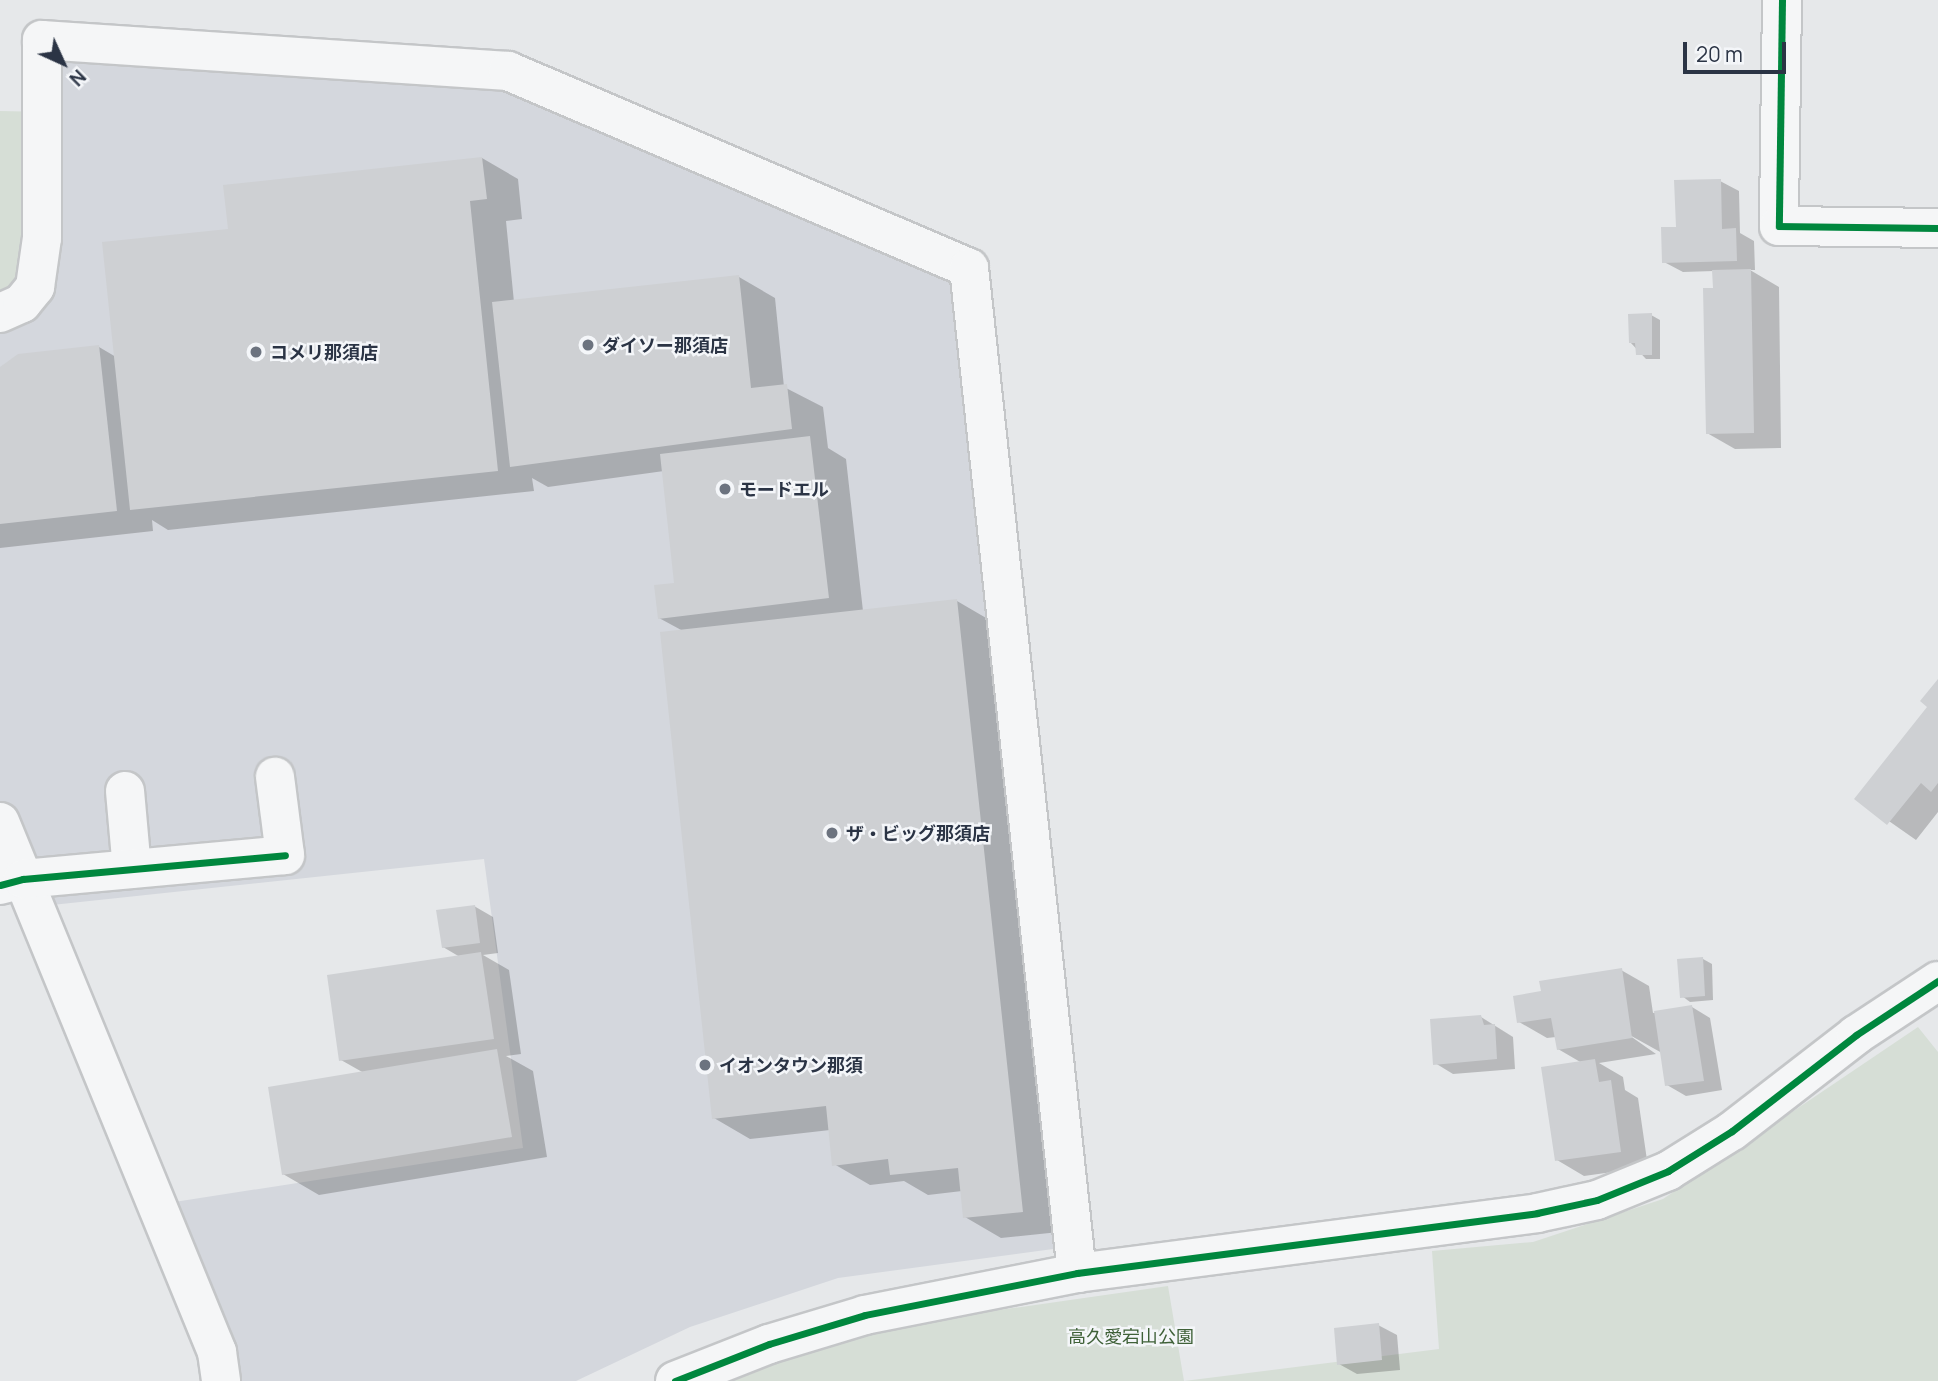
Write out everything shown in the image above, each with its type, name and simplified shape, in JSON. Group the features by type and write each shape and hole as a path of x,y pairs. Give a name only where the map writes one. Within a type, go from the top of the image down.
{"street":[{"path":"1782,0 1779,226 1938,229"},
{"path":"0,313 22,303 34,287 42,239 42,40 508,71 969,268 1077,1273"},
{"path":"12,882 285,855 275,777"},
{"path":"125,790 132,869"},
{"path":"0,822 12,882 217,1353 221,1381"},
{"path":"675,1381 769,1344 865,1315 1077,1273 1537,1213 1597,1200 1668,1171 1732,1130 1856,1035 1938,981"}],"shaded area":[{"name":"イオンタウン那須","path":"50,50 509,79 962,277 1068,1247 838,1278 690,1327 576,1381 231,1381 168,1203 523,1148 484,859 52,905 0,863 0,323"}],"green space":[{"path":"0,111 48,112 47,263 0,323"},
{"path":"1918,1027 1938,1052 1938,1381 1184,1381 1439,1349 1432,1251 1533,1242 1663,1199"},
{"name":"高久愛宕山公園","path":"1168,1286 1184,1381 714,1381 894,1325"}],"building":[{"path":"482,157 487,199 470,201 498,471 130,510 102,242 228,229 223,185"},
{"path":"1721,179 1722,229 1736,228 1737,261 1662,263 1661,227 1676,227 1674,180"},
{"path":"1751,269 1754,433 1706,434 1703,288 1713,288 1712,270"},
{"path":"739,275 751,388 787,384 792,429 510,467 492,302"},
{"path":"1652,313 1652,355 1636,355 1635,343 1629,343 1628,314"},
{"path":"99,345 117,511 0,524 0,367 18,354"},
{"path":"810,436 829,598 658,619 654,585 674,583 660,454"},
{"path":"957,599 1023,1212 963,1218 958,1168 890,1175 888,1159 832,1166 826,1106 712,1119 660,632"},
{"path":"1938,679 1938,783 1931,792 1921,783 1887,825 1854,799 1927,707 1920,701"},
{"path":"475,905 480,943 442,948 436,910"},
{"path":"481,952 494,1039 339,1061 327,975"},
{"path":"1703,957 1705,996 1680,998 1677,959"},
{"path":"1622,968 1632,1038 1557,1050 1551,1018 1517,1023 1513,996 1541,991 1539,981"},
{"path":"1692,1005 1704,1081 1665,1086 1654,1011"},
{"path":"1481,1015 1484,1025 1495,1024 1497,1059 1433,1065 1430,1019"},
{"path":"497,1049 512,1137 282,1175 268,1087"},
{"path":"1595,1059 1599,1082 1611,1080 1621,1152 1555,1161 1541,1067"},
{"path":"1379,1323 1382,1360 1337,1365 1334,1328"}],"cycle path":[{"path":"1782,0 1779,226 1938,228"},
{"path":"0,885 23,879 285,855"},
{"path":"675,1381 769,1344 865,1315 1077,1273 1537,1213 1597,1200 1668,1171 1732,1131 1856,1035 1938,981"}],"place":[{"name":"ダイソー那須店","path":"588,345"},
{"name":"コメリ那須店","path":"256,352"},
{"name":"モードエル","path":"725,489"},
{"name":"ザ・ビッグ那須店","path":"832,833"},
{"name":"イオンタウン那須","path":"705,1065"}]}
